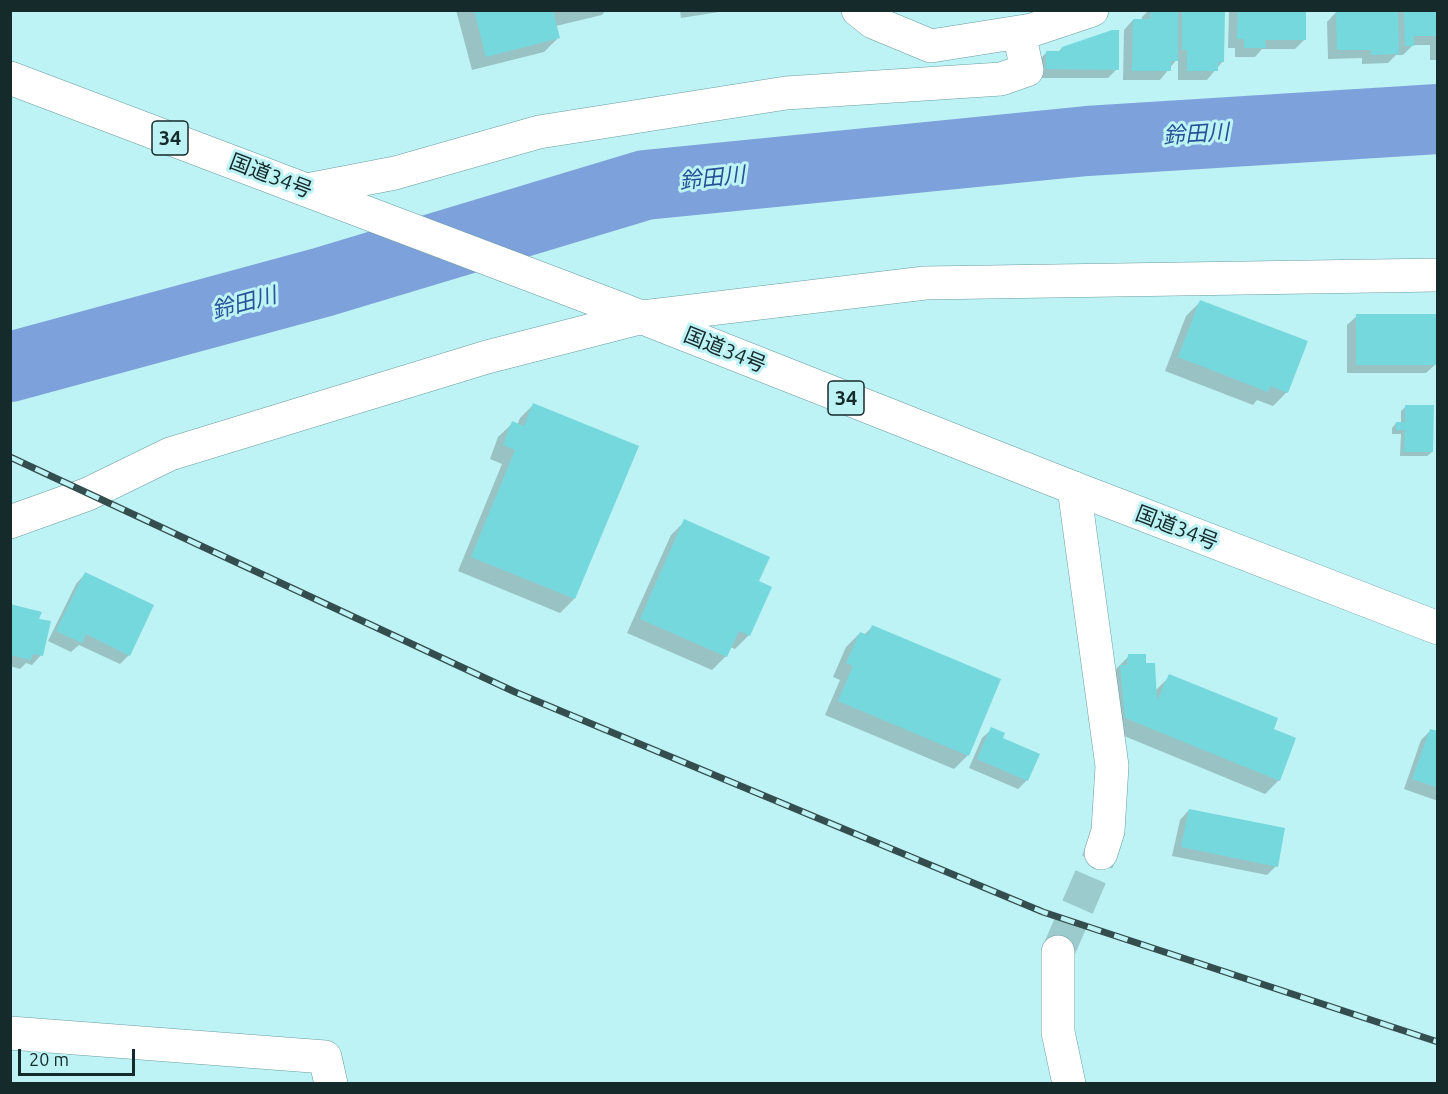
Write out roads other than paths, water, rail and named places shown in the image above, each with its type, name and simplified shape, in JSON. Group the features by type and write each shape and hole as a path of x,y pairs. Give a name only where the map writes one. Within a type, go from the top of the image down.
{"main road":[{"path":"858,10 873,22 931,46 1018,33 1092,10"},
{"path":"318,194 539,132 786,93 1000,79 1027,70 1018,33"},
{"name":"国道34号","path":"10,78 631,313 1437,628"},
{"path":"10,522 88,494 170,454 631,313 925,283 1437,275"},
{"path":"1074,488 1112,766 1108,831 1101,853"},
{"path":"1058,952 1058,1032 1069,1083"},
{"path":"10,1033 325,1057 331,1083"}],"waterway":[{"name":"鈴田川","path":"10,367 323,282 645,185 1087,141 1438,119"}],"tunnel":[{"path":"1058,952 1101,853"}],"railway":[{"path":"10,457 515,692 1043,912 1438,1042"}]}
